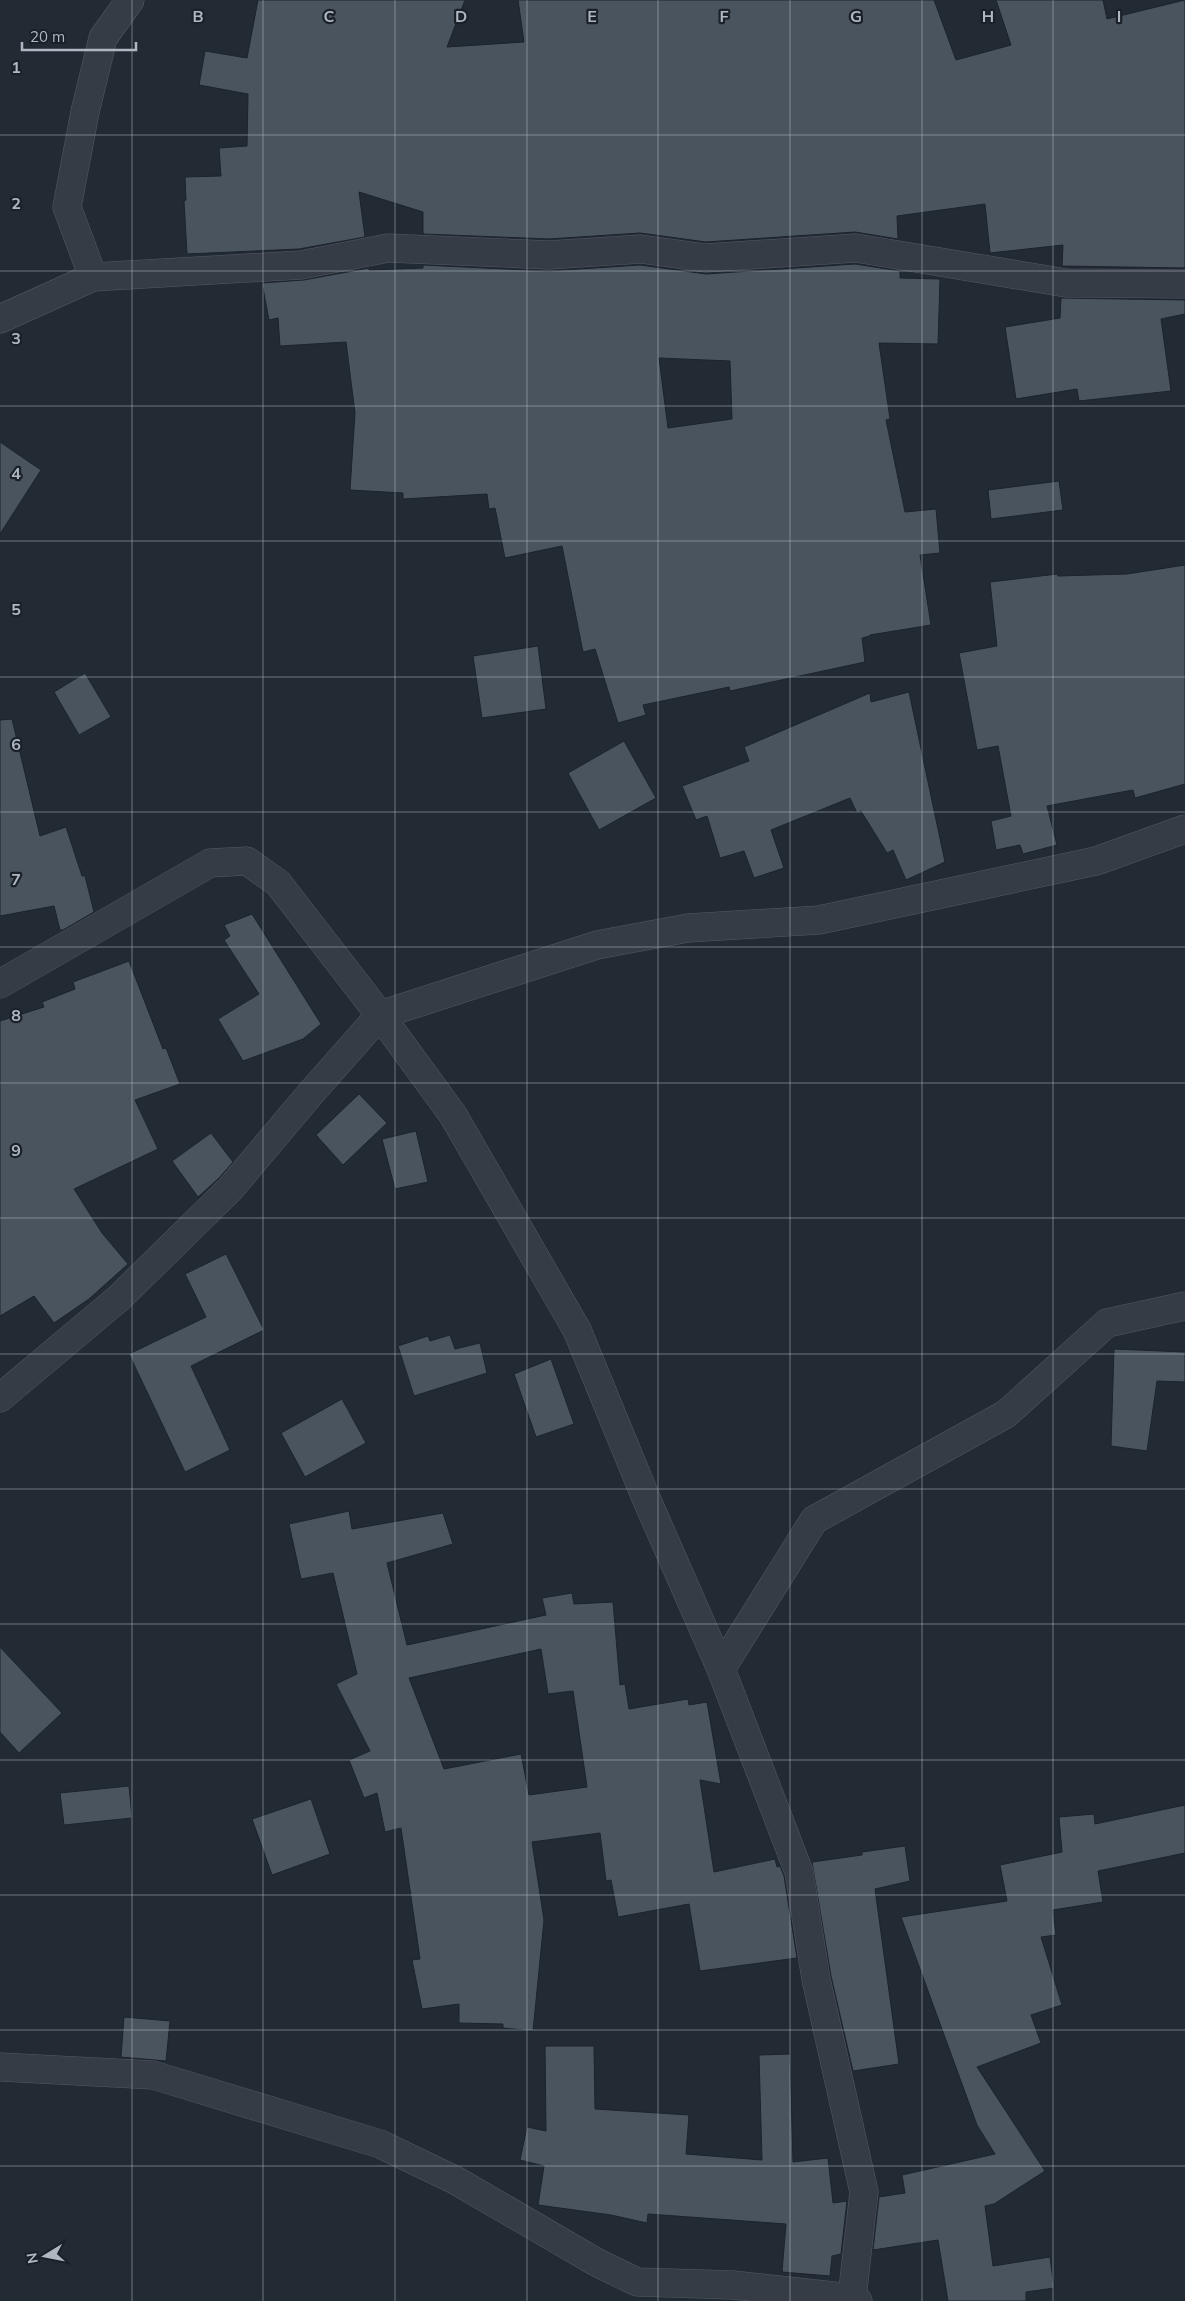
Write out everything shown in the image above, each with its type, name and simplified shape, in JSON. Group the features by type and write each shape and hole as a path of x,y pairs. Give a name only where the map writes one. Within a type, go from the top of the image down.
{"street":[{"path":"93,277 68,207 85,112 103,38 130,0"},
{"path":"0,319 93,277 302,265 388,248 549,255 641,249 705,258 856,248 1066,283 1185,284"},
{"path":"0,1398 119,1298 230,1189 380,1015 597,945 688,928 819,920 1096,861 1185,829"},
{"path":"0,984 210,863 247,861 278,883 380,1015 452,1115 577,1330 646,1498 722,1669 799,1872 816,1979 864,2192 855,2300 733,2285 637,2282 596,2262 455,2180 380,2144 153,2075 0,2067"},
{"path":"722,1669 814,1520 1006,1414 1107,1323 1185,1306"}],"building":[{"path":"258,0 465,0 447,47 524,42 518,0 934,0 956,60 1011,45 996,0 1103,0 1107,19 1185,0 1185,268 1062,266 1063,245 990,253 985,204 897,216 898,239 855,232 706,242 640,233 549,239 423,234 423,212 359,192 365,237 299,249 187,254 184,201 186,200 185,177 221,176 219,148 247,146 248,94 199,85 205,51 247,58"},
{"path":"855,264 900,271 900,278 940,279 938,344 879,343 890,419 886,420 905,512 936,509 940,553 920,555 931,625 862,638 865,662 730,691 729,687 643,705 646,715 618,723 595,649 583,652 562,546 505,558 495,508 489,509 487,494 403,499 403,493 350,490 355,413 346,342 280,346 278,318 269,320 262,283 304,280 369,268 369,270 423,268 423,265 548,271 640,265 706,274","holes":["659,358 730,361 732,419 668,428"]},
{"path":"1061,298 1185,300 1185,314 1161,319 1171,391 1079,401 1077,389 1016,399 1005,327 1060,318"},
{"path":"0,442 41,470 0,534"},
{"path":"1059,481 1063,510 991,519 988,490"},
{"path":"1185,565 1185,784 1135,798 1133,790 1047,806 1057,845 1023,854 1020,845 996,850 991,821 1011,816 998,746 977,750 959,653 997,646 990,582 1057,574 1058,576 1127,574"},
{"path":"538,646 546,709 482,718 473,656"},
{"path":"85,673 111,717 79,735 54,692"},
{"path":"909,692 945,862 906,880 893,850 887,853 861,811 857,813 850,798 771,830 784,868 754,878 744,851 720,858 707,816 696,820 682,786 749,761 744,747 870,693 871,702"},
{"path":"12,719 40,836 66,827 82,876 85,876 94,912 63,930 60,930 54,906 0,916 0,720"},
{"path":"624,741 656,798 599,830 568,773"},
{"path":"252,914 321,1024 303,1039 243,1061 218,1019 259,994 224,940 230,936 224,925"},
{"path":"129,961 163,1049 166,1048 180,1084 135,1100 158,1149 74,1189 102,1233 128,1264 89,1299 54,1323 34,1296 0,1316 0,1021 44,1007 42,1002 75,989 73,982"},
{"path":"359,1094 387,1123 343,1165 316,1135"},
{"path":"416,1131 428,1182 395,1189 382,1139"},
{"path":"211,1133 233,1162 198,1197 172,1161"},
{"path":"226,1254 264,1330 191,1366 230,1450 185,1472 129,1354 206,1317 185,1274"},
{"path":"450,1335 455,1349 480,1343 487,1373 414,1396 398,1346 428,1336 430,1341"},
{"path":"1114,1349 1185,1352 1185,1382 1157,1381 1147,1451 1111,1446"},
{"path":"551,1359 574,1424 536,1437 514,1374"},
{"path":"342,1399 366,1443 305,1477 281,1433"},
{"path":"349,1511 352,1529 443,1513 453,1544 387,1563 407,1645 546,1615 542,1598 572,1593 574,1604 613,1602 620,1685 625,1684 629,1709 688,1699 689,1705 707,1702 721,1784 700,1780 714,1872 775,1859 777,1867 780,1866 784,1876 797,1958 700,1971 689,1904 618,1917 611,1880 606,1881 600,1833 532,1842 544,1920 533,2031 503,2028 503,2024 459,2023 459,2004 422,2009 412,1960 420,1959 401,1828 385,1832 377,1793 364,1798 349,1760 370,1751 336,1684 357,1674 333,1573 301,1579 289,1524","holes":["541,1649 548,1694 573,1691 587,1787 529,1795 521,1754 444,1769 409,1678"]},
{"path":"0,1647 62,1713 19,1753 0,1732"},
{"path":"129,1786 132,1818 64,1825 60,1793"},
{"path":"311,1799 330,1854 272,1875 252,1819"},
{"path":"1185,1805 1185,1853 1098,1871 1103,1902 1053,1910 1056,1935 1041,1937 1062,2005 1031,2015 1041,2043 977,2067 1045,2171 994,2204 985,2206 993,2266 1050,2257 1054,2288 1026,2292 1026,2301 948,2301 938,2240 873,2250 879,2197 905,2193 902,2175 995,2154 977,2125 901,1917 1007,1901 1000,1865 1062,1852 1059,1817 1094,1814 1095,1824"},
{"path":"905,1846 910,1881 875,1889 899,2064 853,2071 831,1976 812,1862 862,1855 862,1852"},
{"path":"124,2017 170,2021 166,2061 121,2057"},
{"path":"545,2046 594,2046 595,2109 689,2115 686,2154 762,2160 759,2055 790,2054 793,2162 828,2158 833,2203 847,2201 841,2254 832,2256 830,2276 782,2272 786,2224 648,2214 647,2223 611,2215 538,2205 544,2166 520,2160 527,2127 546,2131"}]}
